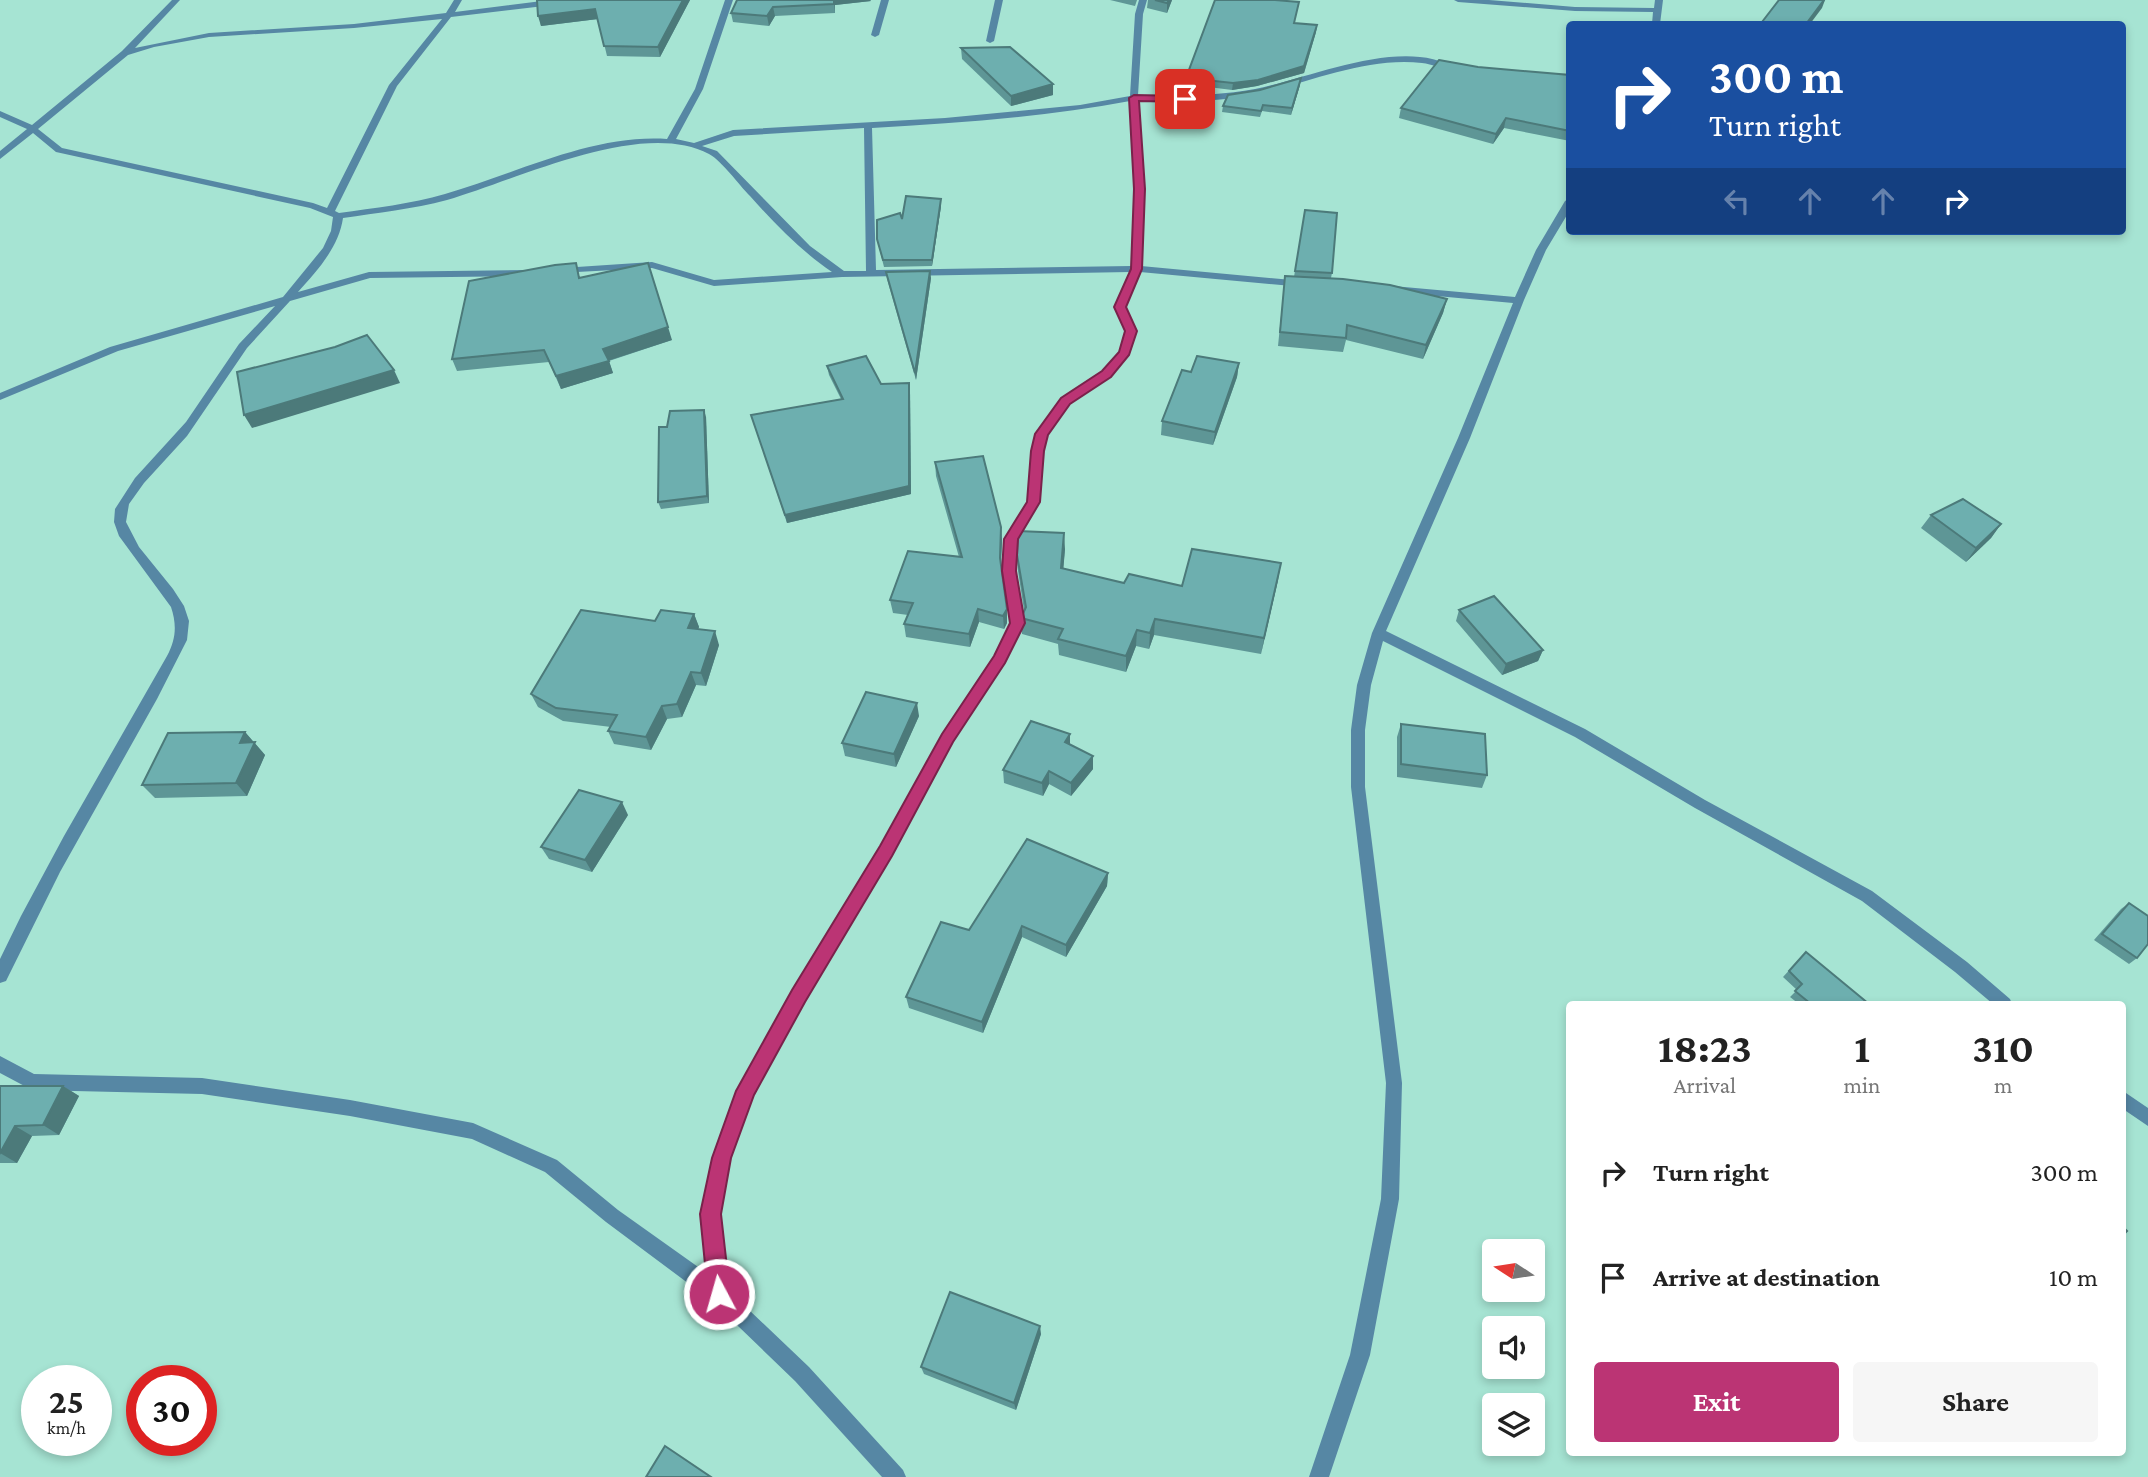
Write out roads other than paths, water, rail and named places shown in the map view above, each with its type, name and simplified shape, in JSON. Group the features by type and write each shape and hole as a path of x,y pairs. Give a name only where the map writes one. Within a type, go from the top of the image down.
{"street":[{"path":"0,156 125,53 176,0"},
{"path":"334,214 393,85 458,0"},
{"path":"125,53 157,43 204,35 356,26 578,0"},
{"path":"671,140 699,89 729,0"},
{"path":"875,35 885,0"},
{"path":"990,41 999,0"},
{"path":"719,1294 710,1214 722,1158 746,1091 798,996 886,851 948,738 1000,659 1017,623 1009,571 1011,539 1034,502 1037,451 1041,434 1066,401 1107,374 1125,353 1131,331 1120,307 1136,269 1139,189 1134,98 1139,14 1143,0"},
{"path":"1458,0 1575,9 1656,10"},
{"path":"1657,21 1659,0"},
{"path":"698,144 733,133 868,126 1080,108 1134,98 1210,99 1238,96 1315,73 1384,61 1424,60 1464,69"},
{"path":"0,114 33,129 59,150 180,175 334,214 444,197 615,145 671,140 698,144 714,153 793,236 825,264 842,274"},
{"path":"868,126 871,275"},
{"path":"1319,1477 1360,1355 1390,1199 1394,1083 1358,787 1358,730 1363,696 1379,633 1464,438 1519,300 1541,250 1566,208"},
{"path":"0,976 37,895 150,699 183,633 183,619 178,606 128,538 119,522 120,512 133,489 190,425 229,363 288,298 328,247 339,224 334,214"},
{"path":"550,271 652,265 714,283 842,274 1136,269 1312,285"},
{"path":"0,397 114,349 369,275 537,272"},
{"path":"1378,288 1519,300"},
{"path":"1379,633 1580,733 1700,804 1867,896 1961,967 2001,1001"},
{"path":"2,1068 32,1082 202,1086 350,1108 472,1131 551,1166 612,1216 719,1294 802,1374 896,1477"},
{"path":"2126,1102 2146,1120"}]}
